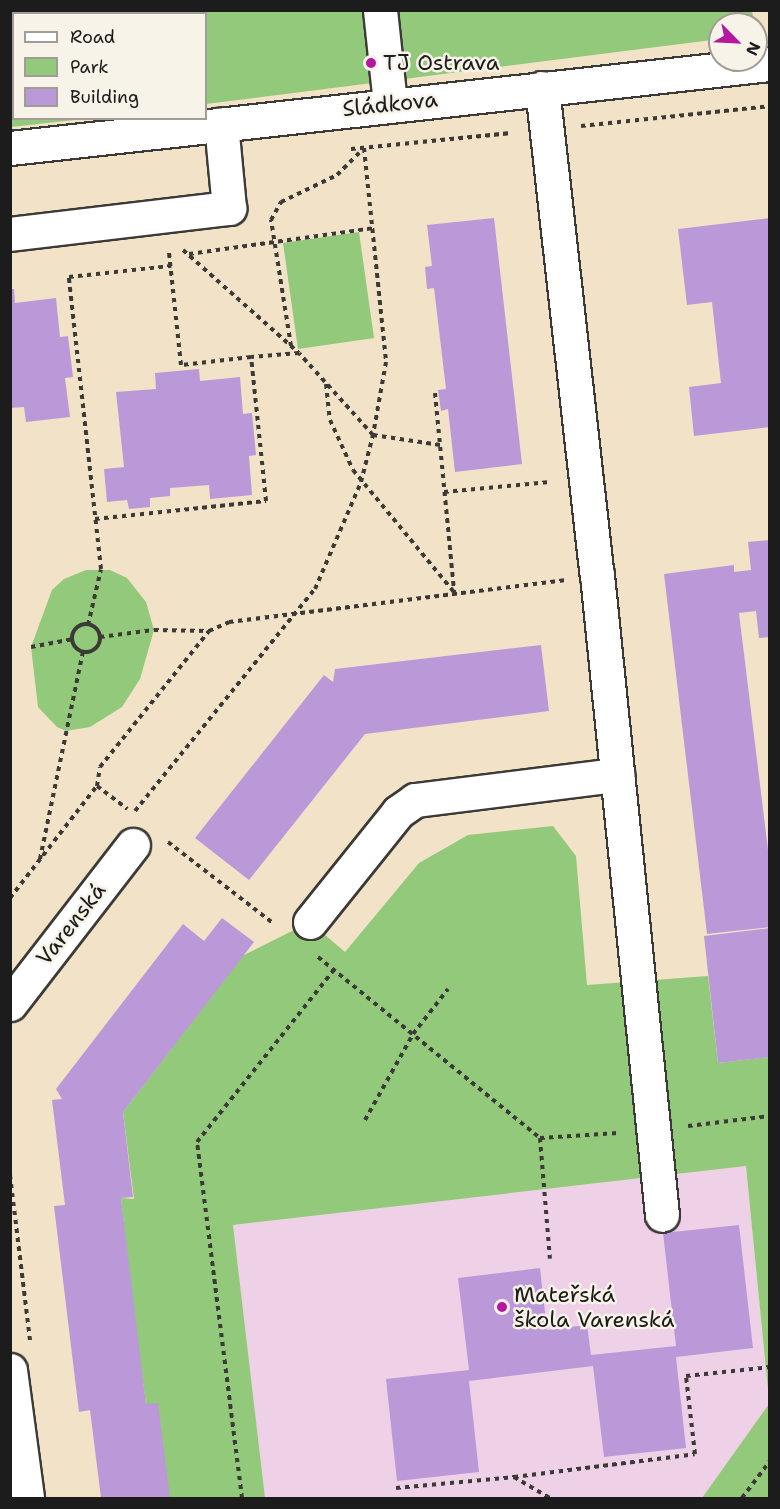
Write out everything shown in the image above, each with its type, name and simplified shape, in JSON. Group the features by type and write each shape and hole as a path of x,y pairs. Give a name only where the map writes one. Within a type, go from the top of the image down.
{"street":[{"path":"380,10 390,104"},
{"name":"Sládkova","path":"10,148 390,104 770,64"},
{"path":"542,88 662,1215"},
{"path":"10,234 166,225 229,208 221,124"},
{"path":"301,930 398,812 415,800 616,775"},
{"name":"Varenská","path":"10,1004 142,829"},
{"path":"10,1370 27,1498"}],"path":[{"path":"340,151 770,105"},
{"path":"511,133 515,143"},
{"path":"142,829 292,614 315,589 361,482 373,435 386,362 363,148"},
{"path":"291,346 277,242 270,223 280,202 337,175 363,148"},
{"path":"166,225 189,254 299,353 373,435 440,445"},
{"path":"166,225 181,365 299,353"},
{"path":"189,254 373,228"},
{"path":"88,624 100,570 69,277 171,266"},
{"path":"95,519 266,501 251,357"},
{"path":"326,382 327,404 336,437 361,482 454,593"},
{"path":"435,393 454,593"},
{"path":"444,492 557,481"},
{"path":"566,568 568,591"},
{"path":"100,637 154,630 209,631 229,622 567,579"},
{"path":"88,624 100,637"},
{"path":"88,624 75,630 73,639 76,647 83,651 96,648 100,637"},
{"path":"10,898 97,786 100,767 209,631"},
{"path":"31,647 73,639"},
{"path":"40,860 83,651"},
{"path":"97,786 142,829 276,926 301,930 334,970 540,1138 652,1131 770,1116"},
{"path":"242,1498 197,1142 334,970"},
{"path":"365,1120 413,1034 448,989"},
{"path":"540,1138 550,1259"},
{"path":"396,1488 514,1477 695,1454 686,1376 770,1367"},
{"path":"742,1498 770,1461"},
{"path":"514,1477 550,1498"}],"shaded area":[{"name":"Mateřská škola Varenská","path":"746,1166 769,1404 702,1498 265,1498 233,1225"}],"green space":[{"name":"TJ Ostrava","path":"752,10 752,12 708,12 708,41 207,104 207,12 12,12 12,120 74,120 11,127 10,11"},
{"path":"359,232 374,338 298,349 283,243"},
{"path":"86,570 110,570 127,578 146,602 154,630 140,679 122,707 90,727 66,731 57,727 38,707 31,647 52,590 64,579"},
{"path":"553,826 576,856 587,985 708,976 718,1063 769,1057 769,1400 746,1166 233,1225 265,1498 169,1498 157,1409 147,1411 133,1309 121,1198 134,1199 123,1112 242,956 310,922 345,952 419,863 468,835"},
{"path":"769,1404 769,1498 702,1498"}],"building":[{"path":"494,218 522,464 455,472 448,409 441,411 438,390 446,389 434,288 427,289 425,267 432,266 427,225"},
{"path":"770,218 770,427 694,436 689,387 721,383 712,302 687,305 678,229"},
{"path":"10,289 14,289 15,303 56,298 60,337 68,336 73,377 65,378 70,417 26,422 24,407 10,408"},
{"path":"199,369 200,381 240,377 243,414 252,413 256,455 249,456 252,495 210,499 209,485 170,488 170,496 150,498 150,507 129,509 127,500 107,502 104,469 124,467 116,392 156,389 155,373"},
{"path":"770,540 770,637 759,638 756,611 739,613 770,866 770,927 707,934 664,574 734,565 734,572 751,570 748,542"},
{"path":"541,645 549,711 365,734 249,880 195,838 324,675 333,682 335,669"},
{"path":"222,918 254,942 123,1112 133,1197 121,1198 146,1404 158,1403 170,1498 101,1498 90,1410 79,1412 54,1206 65,1205 52,1100 62,1099 56,1089 183,924 204,941"},
{"path":"770,928 770,1057 718,1063 704,936"},
{"path":"739,1225 753,1348 676,1357 686,1448 604,1457 593,1366 469,1381 479,1472 397,1481 386,1379 469,1370 458,1278 540,1268 547,1330 587,1325 591,1355 676,1346 663,1233"}],"place":[{"name":"TJ Ostrava","path":"371,63"},
{"name":"Mateřská škola Varenská","path":"502,1307"}]}
